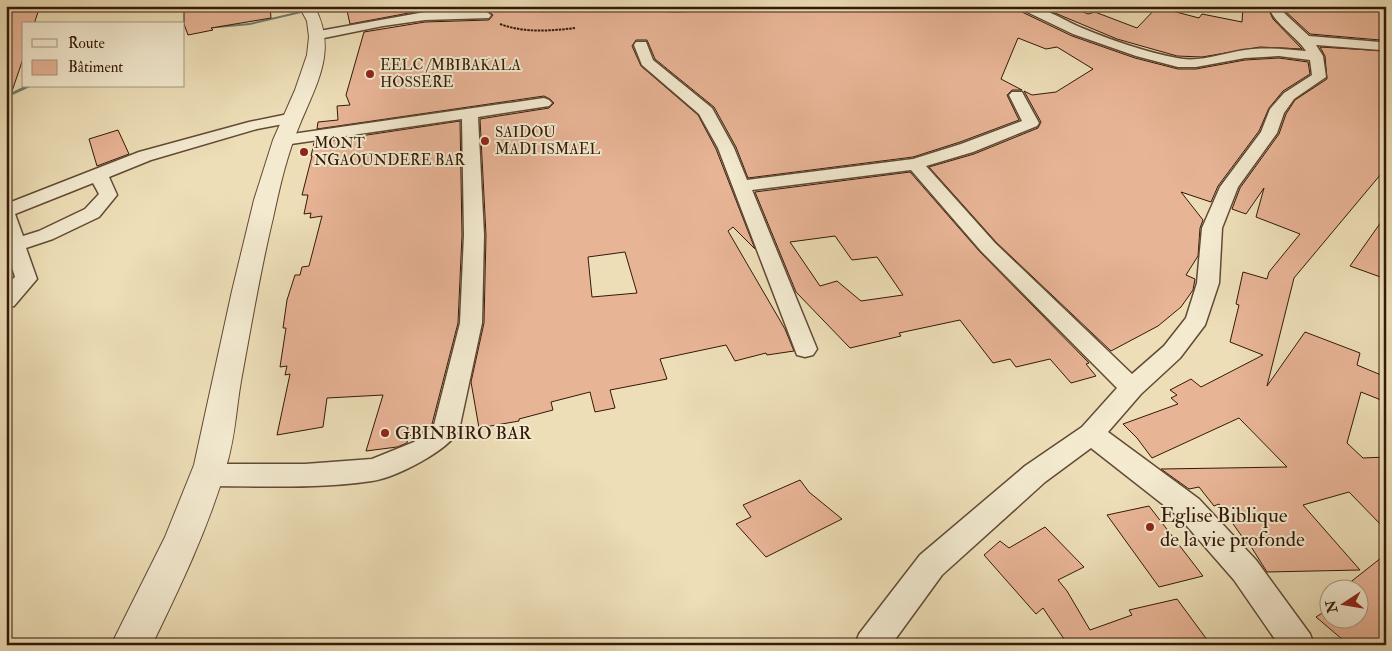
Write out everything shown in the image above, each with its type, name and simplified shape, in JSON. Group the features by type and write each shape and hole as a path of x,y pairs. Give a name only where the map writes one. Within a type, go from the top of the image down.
{"street":[{"path":"871,645 931,565 1035,474 1090,434 1132,388 1172,352 1197,320 1208,283 1212,228 1228,187 1269,133 1276,112 1284,101 1319,77 1320,68 1311,48 1276,12 1275,6"},
{"path":"1026,7 1078,31 1141,53 1178,63 1196,63 1245,54 1311,48 1381,46 1386,44"},
{"path":"131,645 170,568 208,475 254,246 288,129 313,65 312,16 383,22 425,16 485,15"},
{"path":"642,45 647,62 706,111 726,148 805,348"},
{"path":"741,186 915,164 967,148 1031,122 1017,95"},
{"path":"6,301 26,279 6,213 145,156 255,125 288,129 470,114 544,103"},
{"path":"208,475 305,475 374,470 423,449 446,430 471,323 474,235 470,114"},
{"path":"915,164 988,247 1132,388"},
{"path":"15,245 46,236 92,214 108,195 99,175"},
{"path":"1090,434 1189,508 1245,570 1298,645"}],"path":[{"path":"485,15 481,22 505,24 510,28 546,31 575,28"}],"building":[{"path":"6,6 40,6 35,22 22,22 22,62 10,97 6,96"},
{"path":"184,6 270,6 271,18 211,28 213,30 188,35 184,22"},
{"path":"346,6 545,6 542,12 592,6 625,6 625,9 653,8 654,11 677,12 735,10 758,6 1019,6 1022,12 1072,36 1135,58 1178,69 1196,69 1245,60 1279,58 1308,62 1310,74 1283,91 1269,108 1259,131 1218,186 1211,202 1181,192 1203,220 1200,228 1198,256 1186,275 1195,279 1193,290 1181,307 1158,326 1111,351 996,242 929,167 974,154 1038,128 1041,122 1024,91 1032,95 1056,92 1093,69 1057,47 1046,49 1018,38 1001,79 1022,90 1012,90 1007,95 1019,120 913,157 748,178 736,147 714,107 655,59 647,40 636,40 632,46 641,66 698,115 716,149 755,249 733,227 728,231 785,329 794,351 767,355 766,353 735,361 726,345 660,359 667,379 610,390 615,408 595,412 590,392 551,402 553,410 519,419 519,421 479,428 471,382 484,323 486,235 480,119 549,108 554,103 544,96 317,129 318,122 338,120 337,106 350,105 346,95 364,32 425,22 489,20 493,15 485,9 425,10 350,24","holes":["625,252 637,293 592,297 588,257"]},
{"path":"1069,6 1088,14 1095,12 1137,28 1157,7 1199,18 1202,14 1242,22 1243,6 1267,6 1273,19 1302,49 1260,47 1202,57 1177,56 1117,39 1043,8"},
{"path":"1283,6 1386,6 1386,38 1380,40 1310,34 1284,10"},
{"path":"1320,47 1386,51 1386,168 1294,278 1267,386 1305,332 1360,353 1357,365 1386,377 1386,402 1361,392 1347,443 1363,458 1386,457 1386,530 1349,492 1303,505 1360,570 1267,572 1250,545 1248,545 1219,504 1214,506 1199,487 1189,489 1161,469 1287,467 1239,418 1152,458 1137,438 1123,424 1178,404 1171,398 1177,395 1170,390 1191,379 1201,387 1263,355 1230,342 1239,305 1236,304 1243,272 1267,279 1269,272 1300,234 1256,217 1264,188 1246,214 1232,209 1240,188 1279,134 1286,114 1295,100 1327,79 1325,56"},
{"path":"460,121 462,235 458,323 432,424 423,432 414,432 413,435 408,436 407,443 397,447 366,451 383,395 327,398 323,427 277,435 290,374 285,375 287,366 280,367 286,328 283,328 287,300 295,275 300,275 302,267 309,266 322,216 310,218 311,213 304,214 308,195 302,195 314,143"},
{"path":"118,130 129,154 97,166 89,139"},
{"path":"910,172 980,252 1089,363 1086,364 1096,376 1071,383 1050,359 1016,367 1010,359 993,363 960,320 899,333 901,336 850,348 796,292 755,192","holes":["835,236 852,260 877,257 903,295 861,301 837,281 820,286 790,242"]},
{"path":"1386,215 1386,279 1350,266"},
{"path":"800,480 809,492 842,519 766,557 736,524 751,517 743,505"},
{"path":"1149,506 1203,576 1159,587 1107,515"},
{"path":"1045,527 1084,567 1058,580 1067,591 1090,630 1132,615 1129,610 1177,599 1211,645 1058,645 1057,642 1064,639 1043,608 1036,614 984,555 1000,541 1009,548"},
{"path":"1386,554 1386,645 1349,645 1329,628 1370,628 1370,578 1356,578"}],"waterway":[{"path":"206,28 250,24 329,6"},
{"path":"6,97 26,88"}],"place":[{"name":"EELC /MBIBAKALA HOSSERE","path":"370,74"},
{"name":"SAIDOU MADI ISMAEL","path":"485,141"},
{"name":"MONT NGAOUNDERE BAR","path":"304,152"},
{"name":"GBINBIRO BAR","path":"385,433"},
{"name":"Eglise Biblique de la vie profonde","path":"1150,527"}]}
